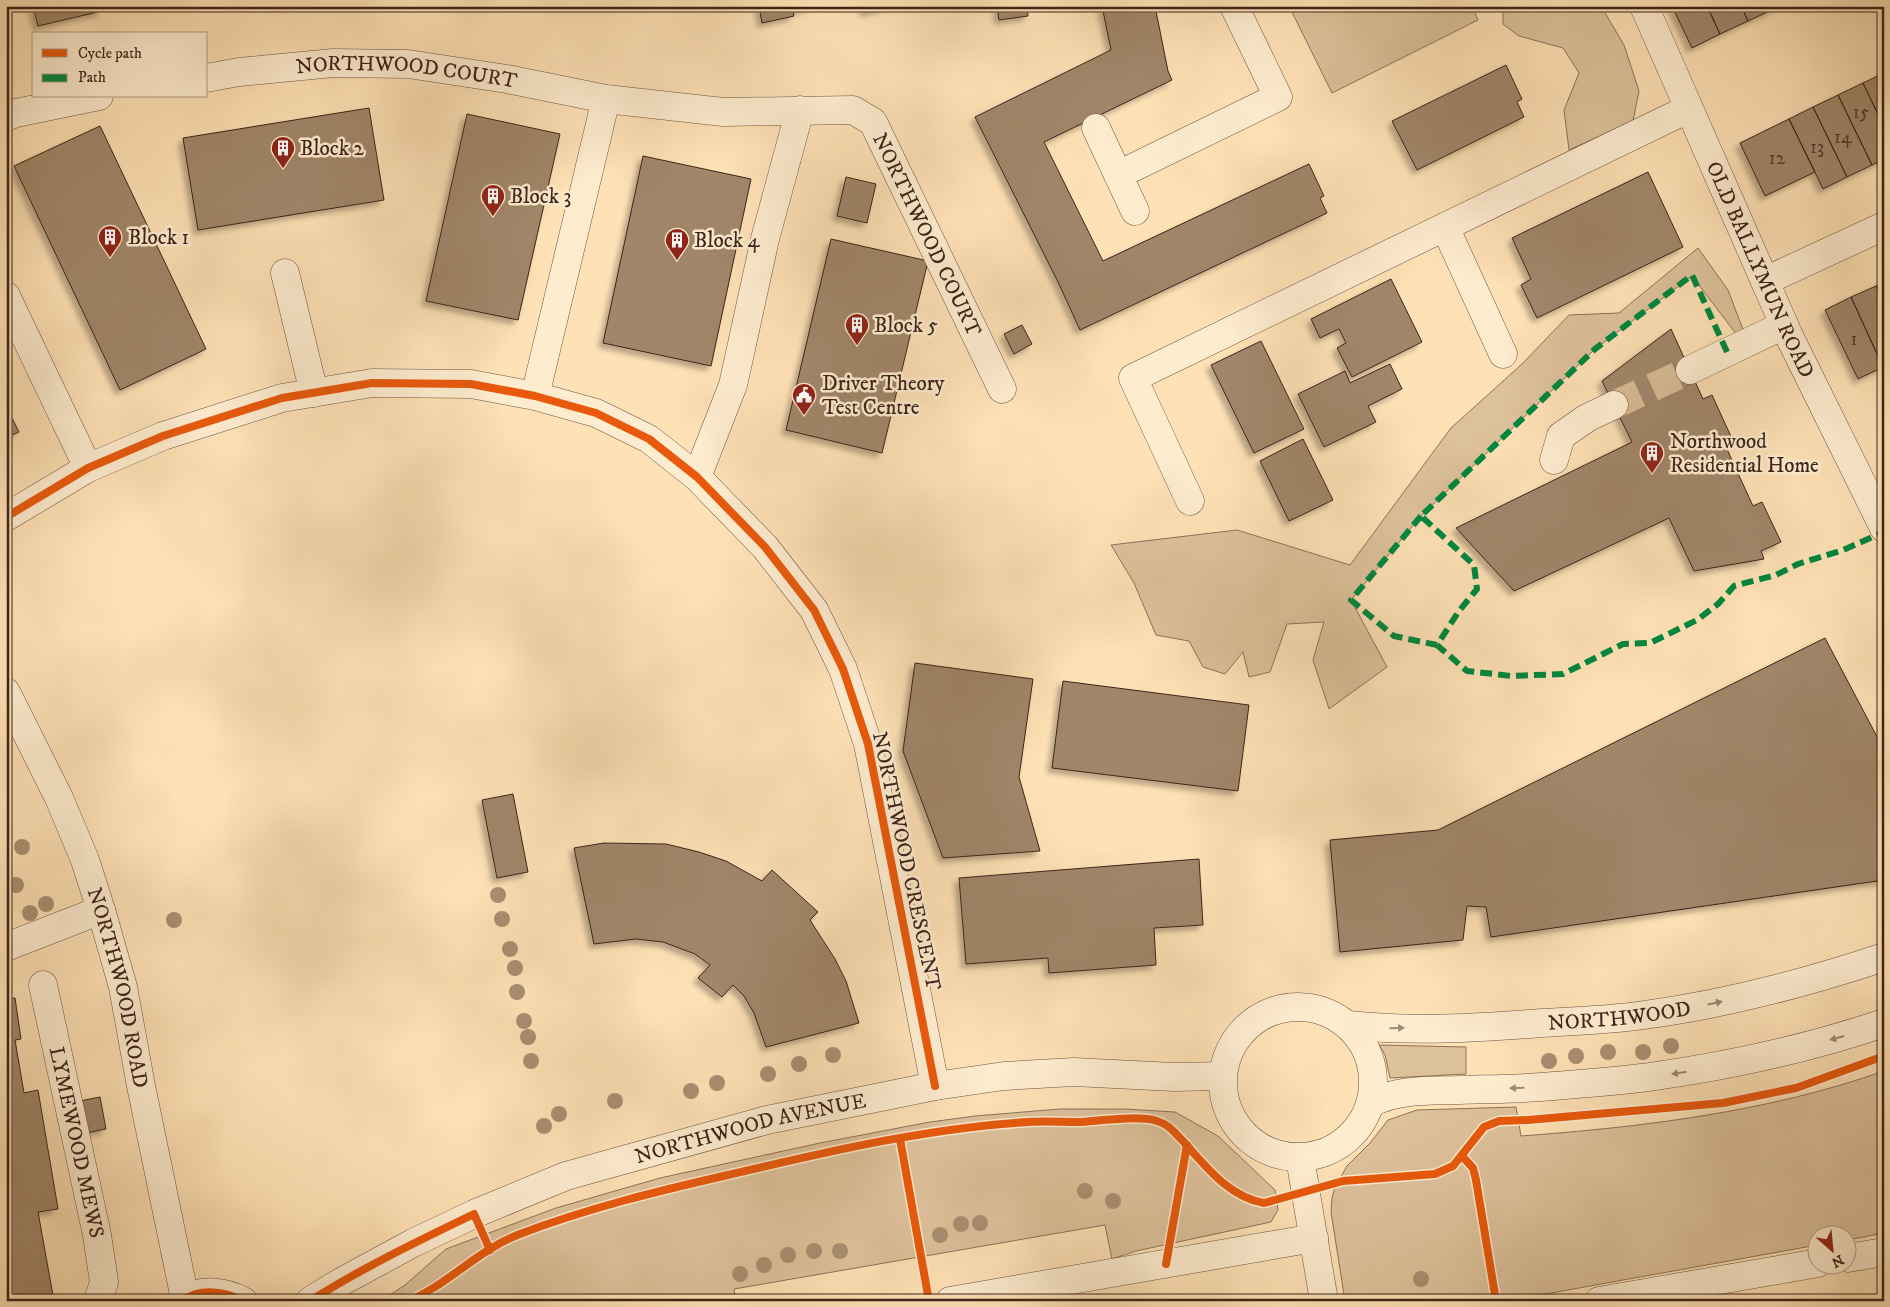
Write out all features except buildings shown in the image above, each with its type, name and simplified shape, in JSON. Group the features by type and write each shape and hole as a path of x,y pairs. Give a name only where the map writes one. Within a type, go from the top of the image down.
{"street":[{"path":"1118,175 1278,96 1234,6"},
{"name":"OLD BALLYMUN ROAD","path":"1644,6 1784,325 1884,528"},
{"name":"NORTHWOOD COURT","path":"208,78 239,72 333,63 408,64 507,79 606,99 723,112 853,110 873,122 1002,389"},
{"path":"6,117 89,98"},
{"path":"535,396 606,99"},
{"path":"1190,501 1133,378 1688,109"},
{"path":"697,477 733,385 765,239 800,110"},
{"path":"1096,128 1135,211"},
{"path":"1765,281 1884,226"},
{"path":"1444,227 1504,354"},
{"path":"285,273 314,393"},
{"path":"6,296 88,468"},
{"path":"1690,370 1784,325"},
{"name":"NORTHWOOD CRESCENT","path":"6,517 88,468 163,436 282,398 372,383 471,384 535,396 596,413 649,439 697,477 765,547 814,610 843,669 868,744 935,1086"},
{"path":"1554,460 1561,436 1587,418 1614,405"},
{"name":"NORTHWOOD ROAD","path":"6,692 59,798 84,860 101,910 123,987 184,1300"},
{"path":"6,947 101,910"},
{"name":"NORTHWOOD","path":"1348,1025 1379,1028 1482,1028 1643,1016 1764,992 1840,972 1884,957"},
{"name":"LYMEWOOD MEWS","path":"43,985 97,1235 104,1282 98,1301"},
{"path":"1305,1007 1328,1012 1348,1025 1362,1042 1371,1061 1374,1082 1371,1103 1361,1125 1345,1142 1324,1154 1300,1158 1275,1155 1252,1143 1234,1125 1224,1102 1222,1076 1228,1053 1240,1033 1258,1017 1280,1008 1305,1007"},
{"path":"1371,1103 1382,1097 1411,1091 1527,1088 1654,1077 1778,1054 1852,1034 1884,1023"},
{"name":"NORTHWOOD AVENUE","path":"310,1301 413,1243 474,1214 566,1176 767,1120 935,1086 1004,1076 1074,1072 1174,1077 1222,1076"},
{"path":"1300,1158 1324,1301"},
{"path":"950,1301 1314,1238"},
{"path":"1858,1256 1884,1252"},
{"path":"1599,1301 1808,1266"},
{"path":"184,1300 209,1292 233,1295 243,1301"}],"shaded area":[{"path":"1289,6 1472,6 1478,20 1332,93"},
{"path":"1503,6 1601,6 1624,45 1639,91 1633,121 1569,150 1564,110 1579,73 1563,48 1519,36 1503,24"},
{"path":"1698,248 1728,290 1753,356 1692,276 1595,349 1421,516 1351,600 1387,667 1329,709 1313,660 1324,622 1287,624 1270,672 1249,677 1243,652 1225,674 1203,667 1189,641 1156,635 1134,583 1111,545 1237,530 1350,565 1451,428 1522,364 1569,315 1619,313"},
{"path":"1379,1045 1466,1047 1466,1074 1390,1078 1385,1055"},
{"path":"1884,1071 1884,1233 1858,1238 1858,1224 1808,1224 1808,1247 1507,1301 1345,1301 1331,1212 1332,1198 1335,1187 1347,1166 1370,1143 1388,1120 1417,1110 1516,1107 1521,1136 1613,1128 1705,1116 1796,1097"},
{"path":"1060,1109 1125,1109 1175,1112 1218,1136 1275,1190 1278,1210 1271,1222 1136,1251 1112,1259 1105,1225 734,1289 736,1301 381,1301 405,1285 446,1249 556,1208 660,1178 820,1143 930,1122"}],"tunnel":[{"path":"1614,405 1690,370"}],"marked path":[{"path":"1727,352 1692,275 1595,349 1421,516 1474,565 1477,589 1459,611 1437,645 1467,671 1511,676 1563,674 1623,644 1650,643 1697,620 1718,604 1734,586 1776,575 1798,564 1843,550 1884,532"},
{"path":"1421,516 1351,600 1394,636 1437,645"}],"cycle path":[{"path":"6,517 88,468 163,436 282,398 372,383 471,384 535,396 596,413 649,439 697,477 765,547 814,610 843,669 868,744 935,1086"},
{"path":"410,1301 435,1287 498,1244 571,1216 702,1181 915,1135 1028,1122 1149,1119 1161,1122 1171,1129 1218,1179 1228,1187 1251,1200 1264,1203 1343,1181 1435,1174 1453,1166 1484,1127 1499,1121 1723,1103 1796,1088 1884,1056"},
{"path":"900,1139 929,1301"},
{"path":"1166,1264 1187,1145"},
{"path":"1462,1156 1473,1168 1476,1180 1496,1301"},
{"path":"310,1301 370,1266 474,1214 490,1250"},
{"path":"182,1301 197,1294 212,1292 228,1295 243,1301"}],"place":[{"name":"Block 2","path":"283,169"},
{"name":"Block 3","path":"493,217"},
{"name":"Block 1","path":"110,258"},
{"name":"Block 4","path":"677,261"},
{"name":"Block 5","path":"857,346"},
{"name":"Driver Theory Test Centre","path":"804,416"},
{"name":"Northwood Residential Home","path":"1652,474"}]}
